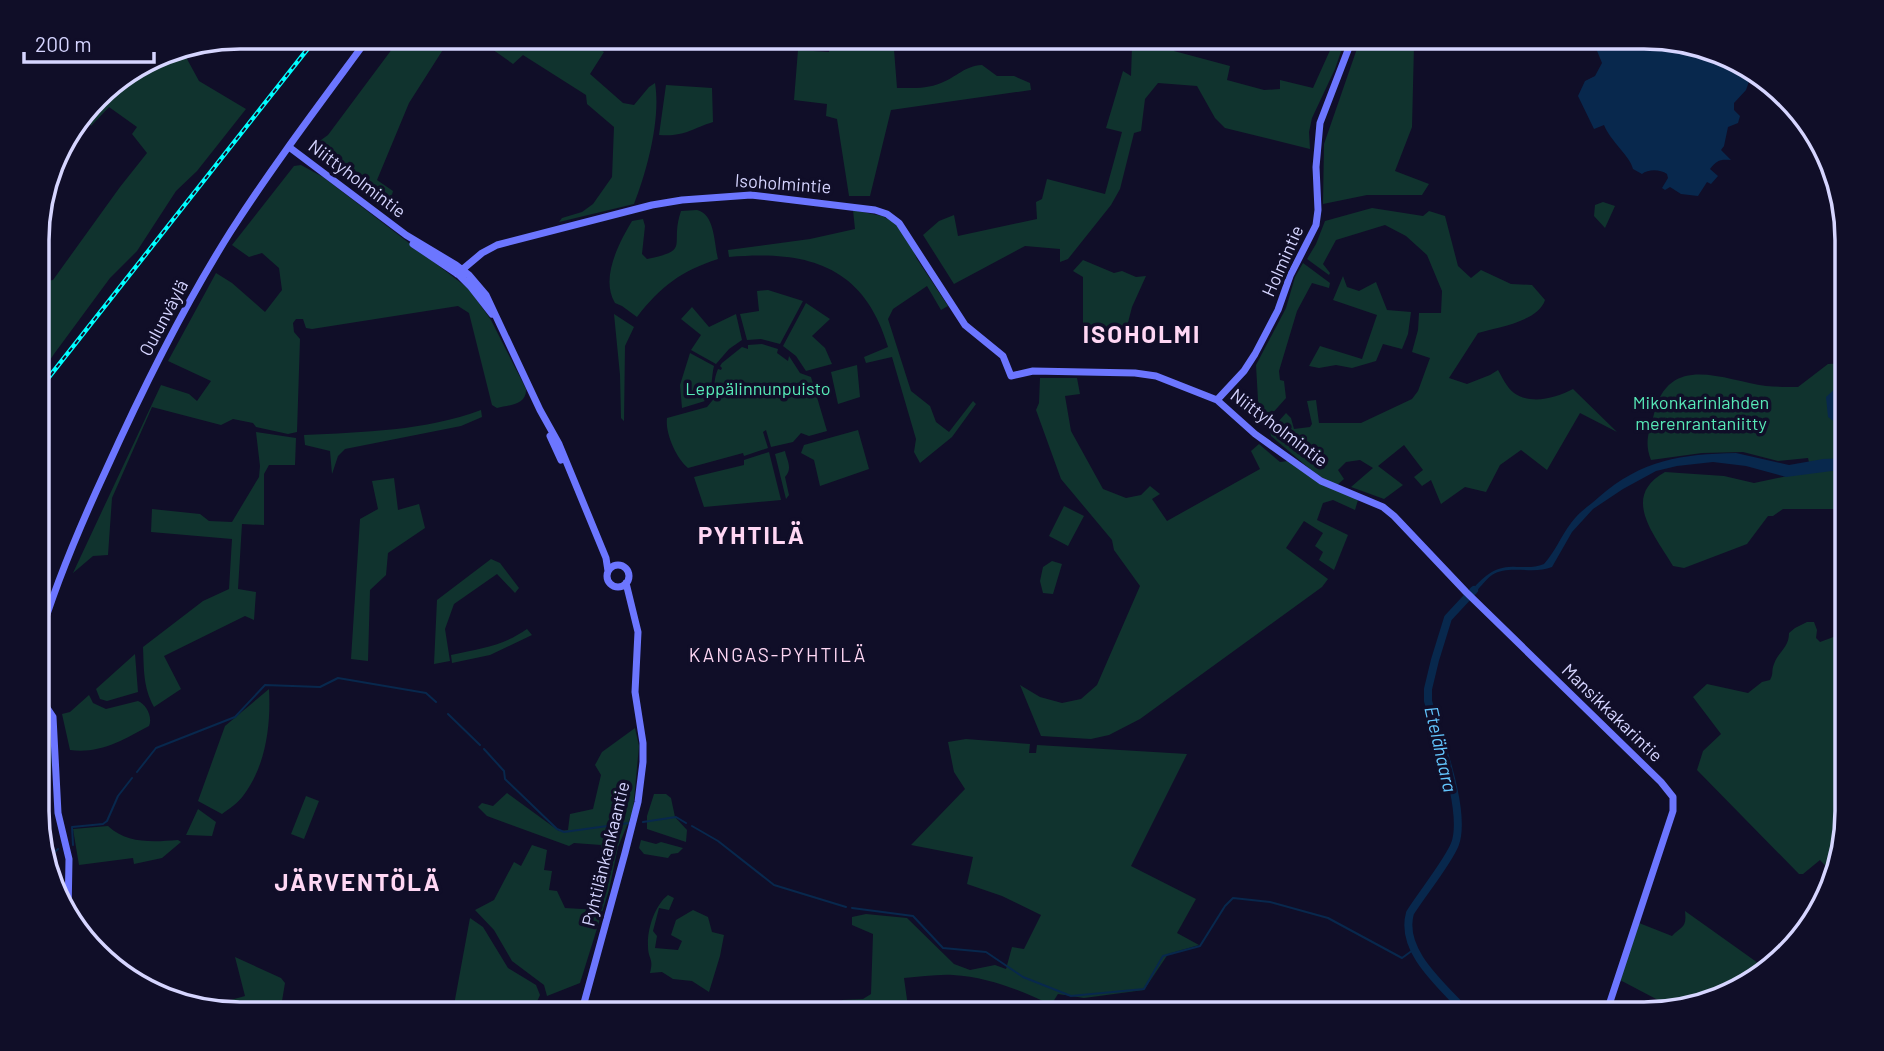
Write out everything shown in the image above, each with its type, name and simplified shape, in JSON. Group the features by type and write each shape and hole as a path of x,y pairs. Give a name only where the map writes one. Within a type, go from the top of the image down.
{"street":[{"name":"Oulunväylä","path":"49,613 77,535 149,378 208,269 289,147 360,49"},
{"name":"Holmintie","path":"1217,400 1244,371 1255,354 1278,310 1290,276 1313,233 1318,210 1316,167 1320,123 1348,49"},
{"name":"Niittyholmintie","path":"289,147 406,235 420,249 462,274"},
{"name":"Isoholmintie","path":"462,274 478,256 497,245 652,205 682,200 751,195 875,210 892,217 901,226 965,325 1003,356 1011,376"},
{"path":"462,274 486,295 598,538 607,560 607,580 615,587 620,587 626,583 628,573 598,538"},
{"name":"Niittyholmintie","path":"1011,376 1033,371 1156,376 1217,400 1255,435 1321,481 1362,498"},
{"name":"Mansikkakarintie","path":"1362,498 1383,507 1394,516 1469,595 1674,797 1673,811 1610,1002"},
{"path":"608,571 613,566 621,566"},
{"name":"Pyhtilänkankaantie","path":"584,1002 625,853 640,784 644,751 635,691 638,636 626,583"},
{"name":"Pyhtilänkankaantie","path":"615,587 624,596 634,615"},
{"path":"49,711 53,717 58,813 69,859 70,897"}],"green space":[{"path":"392,49 443,49 409,103 377,180 393,191 387,213 316,158 310,148 328,135"},
{"path":"492,49 600,49 604,52 590,74 623,103 634,105 655,83 656,112 652,145 634,204 559,222 562,218 582,212 593,204 612,177 614,127 587,104 586,95 523,55 513,64"},
{"path":"829,49 894,49 897,88 936,85 970,67 982,65 997,76 1014,76 1030,83 1031,90 891,110 870,196 849,196 837,119 826,116 827,104 794,100 798,50 829,52"},
{"path":"1132,49 1175,49 1174,51 1230,66 1227,80 1264,90 1280,89 1280,80 1313,88 1331,49 1342,49 1312,118 1310,149 1225,128 1215,118 1197,86 1158,83 1145,99 1141,131 1134,133 1120,189 1111,205 1068,259 1060,262 1060,249 1025,246 954,284 923,235 939,221 954,215 958,236 1037,219 1036,202 1042,199 1047,179 1105,194 1122,132 1106,128 1123,71 1131,76"},
{"path":"1357,49 1414,49 1412,127 1395,171 1429,184 1422,195 1367,195 1323,204 1324,144"},
{"path":"186,57 199,81 246,109 197,171 176,191 137,251 110,278 49,362 49,281 53,280 147,153 132,134 137,127 109,107 91,126 89,123 105,105 134,81"},
{"path":"666,85 712,88 713,122 681,134 659,135"},
{"path":"301,165 323,177 469,289 491,320 526,389 524,398 507,406 497,408 492,405 469,313 458,306 312,329 306,328 303,319 296,319 293,323 294,332 300,339 297,432 288,434 233,419 221,425 152,407 112,498 108,555 93,556 73,573 161,385 189,394 197,401 211,381 168,361 216,273 232,283 265,312 282,290 279,268 262,253 249,257 232,245 294,166"},
{"path":"1603,202 1615,206 1605,228 1594,216 1595,205"},
{"path":"1372,208 1423,216 1429,211 1445,216 1458,266 1471,278 1481,270 1511,284 1532,285 1545,300 1534,314 1526,319 1478,333 1449,378 1467,384 1498,370 1511,391 1528,399 1551,397 1573,389 1617,432 1580,413 1547,470 1521,450 1500,465 1486,492 1465,487 1441,504 1431,480 1422,486 1414,477 1423,470 1404,445 1378,466 1403,485 1384,499 1351,487 1373,468 1360,460 1346,462 1338,470 1344,479 1337,485 1317,475 1271,436 1270,431 1286,413 1291,418 1294,429 1310,427 1312,424 1307,401 1316,400 1319,423 1361,423 1412,399 1418,391 1430,358 1412,352 1419,313 1441,313 1442,291 1427,255 1406,236 1385,225 1336,240 1323,264 1329,275 1307,259 1325,221"},
{"path":"697,210 707,217 710,223 718,259 682,274 637,317 615,303 611,293 610,272 617,250 632,221 643,219 645,226 642,254 647,259 670,253 676,245 681,211"},
{"path":"853,210 882,216 894,222 909,241 917,259 948,306 941,310 927,286 893,309 888,319 911,391 930,406 936,422 949,432 973,401 976,404 952,437 920,463 914,452 916,439 892,357 866,363 864,357 888,347 877,319 864,297 848,281 829,269 807,261 757,255 729,257 728,250 810,239 855,229"},
{"path":"1083,260 1114,273 1122,271 1136,277 1146,276 1132,307 1125,334 1092,331 1083,326 1083,277 1073,271"},
{"path":"1303,263 1330,283 1329,288 1312,283 1297,311 1279,371 1280,380 1284,381 1286,398 1263,424 1256,416 1256,365 1286,308 1295,277"},
{"path":"1343,276 1347,287 1359,291 1376,282 1387,310 1411,312 1408,334 1402,349 1383,344 1376,361 1352,368 1336,365 1319,368 1309,366 1320,346 1362,359 1377,315 1333,300"},
{"path":"768,290 803,301 780,344 761,339 747,340 740,314 759,311 757,291"},
{"path":"806,303 830,319 812,336 825,348 832,364 806,371 796,356 783,346"},
{"path":"692,307 709,327 736,314 742,340 729,349 716,364 691,350 701,335 681,319"},
{"path":"614,314 634,327 625,346 624,421 621,418"},
{"name":"Leppälinnunpuisto","path":"762,344 778,349 777,353 788,361 789,356 800,373 811,377 827,431 809,436 801,433 793,442 771,447 766,430 763,432 768,448 688,468 672,445 667,418 707,407 717,395 715,380 722,363 742,347 748,349 748,345"},
{"path":"690,353 714,366 709,394 705,401 682,408 680,385"},
{"name":"Mikonkarinlahden merenrantaniitty","path":"1828,364 1835,364 1835,509 1783,509 1773,516 1768,516 1747,544 1684,568 1673,566 1645,517 1643,505 1645,493 1652,482 1665,472 1724,476 1754,483 1811,471 1808,458 1778,461 1743,452 1702,453 1651,460 1648,437 1661,395 1672,383 1685,376 1700,375 1766,386 1798,387"},
{"path":"857,365 860,397 838,404 831,372"},
{"path":"1040,378 1077,378 1080,394 1065,396 1071,431 1103,489 1126,498 1141,495 1150,486 1160,494 1152,499 1167,521 1260,469 1251,451 1259,444 1280,462 1288,461 1358,500 1355,510 1333,500 1323,503 1317,520 1348,535 1334,570 1319,560 1323,552 1315,546 1323,533 1304,521 1286,548 1328,579 1322,587 1140,719 1109,735 1091,739 1041,736 1020,685 1040,697 1062,703 1081,699 1097,685 1140,586 1114,550 1112,540 1061,479 1036,410 1039,403"},
{"path":"481,410 482,417 461,426 345,449 338,456 332,474 330,451 305,445 304,435 416,426"},
{"path":"858,430 869,469 820,486 814,460 801,453 804,445"},
{"path":"256,432 296,438 295,465 269,465 264,474 264,525 242,524 238,589 256,592 254,620 245,616 164,656 181,689 154,707 146,685 143,647 203,601 229,589 232,539 151,532 152,509 200,514 209,521 232,522 259,477"},
{"path":"785,451 789,467 785,477 789,495 786,499 775,454"},
{"path":"769,452 781,500 704,507 694,477 744,465 744,460"},
{"path":"394,478 398,510 419,504 425,528 388,553 386,575 370,590 368,661 351,659 360,519 378,509 372,481"},
{"path":"1064,506 1084,516 1068,546 1049,536"},
{"path":"491,559 500,563 519,588 515,593 497,574 454,604 445,629 450,661 434,664 437,600"},
{"path":"1052,561 1062,564 1053,594 1043,593 1040,581 1043,567"},
{"path":"1807,622 1814,622 1816,638 1820,642 1835,636 1835,824 1826,867 1820,860 1803,874 1799,874 1697,770 1703,751 1721,734 1693,697 1707,684 1748,693 1762,682 1770,680 1774,664 1787,642 1789,633"},
{"path":"527,629 532,635 490,655 452,663 451,655 499,643"},
{"path":"135,654 138,692 107,701 100,699 96,689"},
{"path":"269,689 268,731 257,772 241,799 222,814 198,801 225,726"},
{"path":"89,695 93,703 106,709 138,701 148,711 149,726 101,748 70,750 62,714 70,712"},
{"path":"49,724 52,738 49,776"},
{"path":"635,728 639,746 633,811 618,847 609,890 580,983 547,996 544,985 512,961 494,930 475,910 494,900 514,862 521,866 532,845 547,850 544,870 552,871 549,890 557,891 565,908 599,910 601,890 607,890 610,855 602,854 601,845 574,843 569,846 487,816 478,807 482,803 493,806 507,793 559,831 568,830 570,814 593,809 601,775 595,765 602,752"},
{"path":"966,739 1030,744 1029,753 1036,753 1037,745 1187,754 1131,866 1196,899 1177,933 1199,945 1168,954 1144,990 1084,998 1058,994 1053,1002 1044,1002 991,981 966,976 935,975 904,978 907,1002 843,1002 863,999 871,994 873,934 852,925 852,917 866,914 907,918 954,964 970,970 995,965 1006,969 1012,947 1024,949 1041,915 1002,896 967,884 973,857 911,845 965,789 954,772 948,742"},
{"path":"654,794 666,794 671,798 675,817 687,830 686,842 647,829 647,816"},
{"path":"306,796 319,801 304,839 291,834"},
{"path":"198,809 216,822 212,836 186,835"},
{"path":"108,826 132,839 181,842 162,858 134,864 133,858 79,865 73,829"},
{"path":"641,840 683,848 668,858 644,854 639,848"},
{"path":"668,895 674,898 669,910 659,908 653,931 657,936 655,948 678,950 682,941 671,935 676,920 693,910 708,917 712,932 724,935 709,992 692,981 673,979 662,972 650,973 650,925 659,905"},
{"path":"1685,911 1759,964 1706,992 1658,1002 1620,980 1639,923 1672,936 1684,924"},
{"path":"470,918 483,927 508,968 536,985 540,995 537,1002 455,1002"},
{"path":"235,957 281,978 285,983 280,1002 227,1001 245,996"}],"water":[{"path":"1596,49 1669,51 1694,55 1749,81 1746,90 1734,103 1734,110 1740,116 1738,123 1728,127 1721,150 1731,160 1719,161 1712,166 1710,169 1718,176 1711,184 1707,182 1698,196 1681,194 1670,187 1665,190 1662,188 1668,178 1667,174 1654,170 1642,174 1633,169 1604,125 1594,129 1578,96 1585,81 1595,76 1602,63"},
{"path":"1835,389 1835,422 1828,417 1826,397"},
{"path":"1736,453 1789,465 1835,458 1835,471 1786,477 1746,466 1713,462 1656,471 1593,509 1572,532 1552,567 1499,572 1489,577 1473,595 1470,592 1496,570 1544,564 1577,516 1631,475 1663,461 1698,455"}],"waterway":[{"name":"Etelähaara","path":"1457,1002 1417,955 1408,927 1410,913 1447,860 1458,830 1454,793 1428,701 1428,689 1448,618 1474,590"},
{"path":"137,772 156,748 235,717 265,685 320,687 338,678 426,693 436,702"},
{"path":"448,714 480,745"},
{"path":"484,749 504,771 505,779 557,829 564,832 629,823"},
{"path":"73,845 72,827 103,824 107,821 118,796 132,778"},
{"path":"643,822 676,817 686,823"},
{"path":"692,826 718,841 774,885 846,907"},
{"path":"54,853 58,849"},
{"path":"852,908 913,916 943,948 986,952 1023,977 1071,996 1144,989 1163,956 1200,946 1233,898 1270,902 1328,918 1402,958 1413,950"}],"railway":[{"path":"49,377 308,49"}],"district":[{"name":"ISOHOLMI","path":"1142,335"},
{"name":"PYHTILÄ","path":"752,536"},
{"name":"KANGAS-PYHTILÄ","path":"778,655"},
{"name":"JÄRVENTÖLÄ","path":"358,883"}]}
